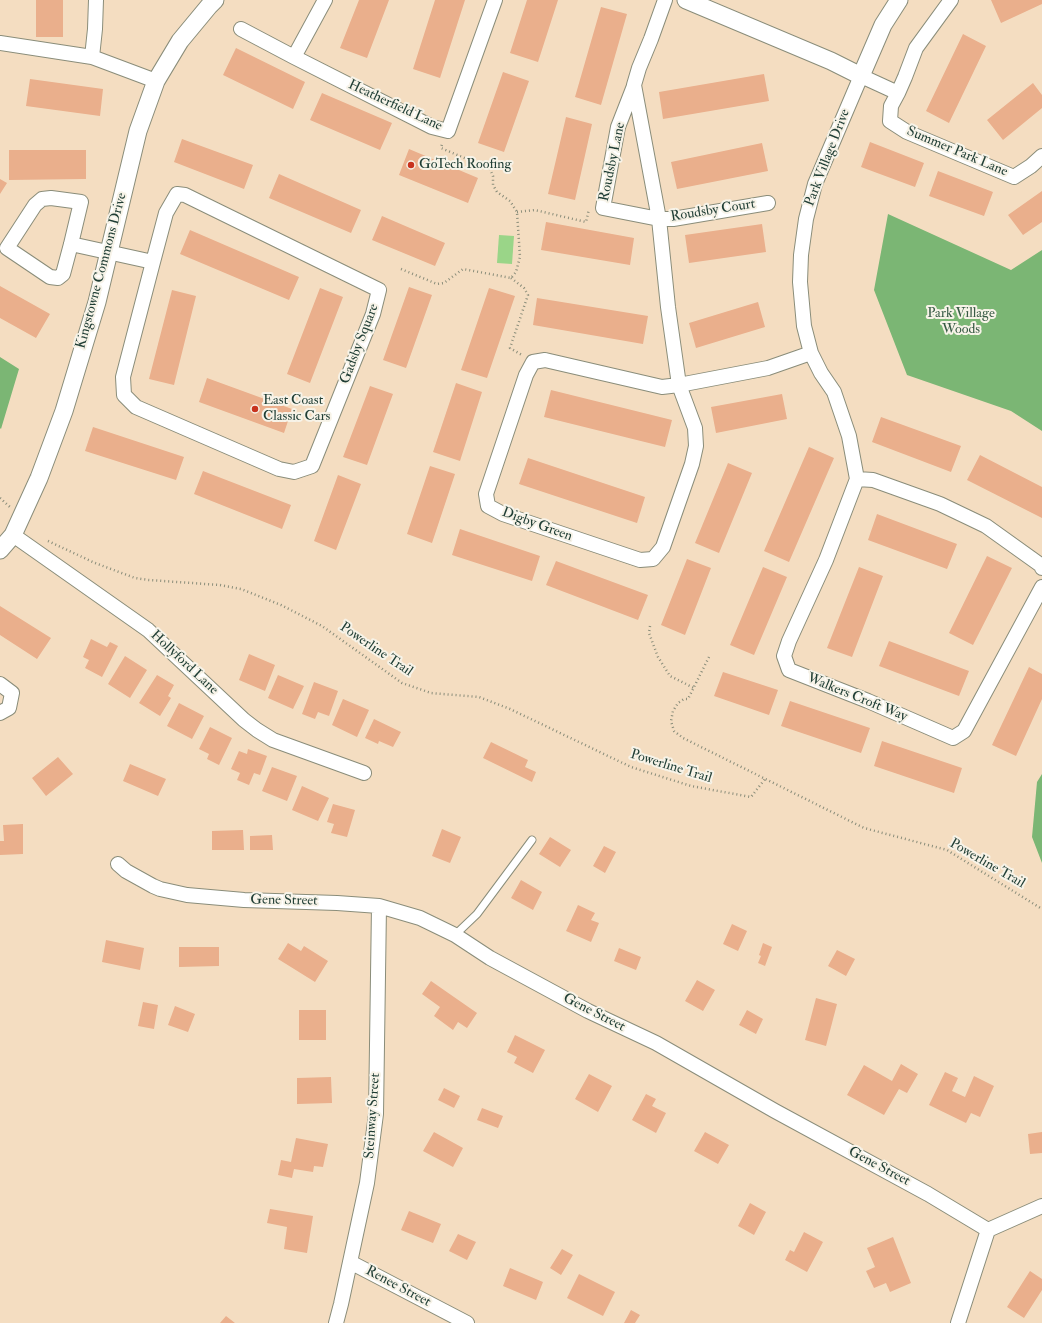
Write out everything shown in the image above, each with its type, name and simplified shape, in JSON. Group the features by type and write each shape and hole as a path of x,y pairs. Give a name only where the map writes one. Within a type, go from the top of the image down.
{"street":[{"path":"92,57 96,0"},
{"name":"Kingstowne Commons Drive","path":"0,550 13,535 39,478 64,411 97,302 138,132 156,81 180,41 215,0"},
{"path":"294,57 325,0"},
{"name":"Heatherfield Lane","path":"241,29 432,126 448,131 495,0"},
{"name":"Roudsby Lane","path":"658,219 603,208 618,127 665,0"},
{"path":"686,0 831,61 898,93 916,48 951,0"},
{"name":"Park Village Drive","path":"857,479 849,436 834,392 821,373 811,353 804,326 800,282 801,255 806,219 815,184 883,24 899,0"},
{"path":"0,43 92,57 156,81"},
{"name":"Roudsby Lane","path":"634,85 658,219 679,385"},
{"name":"Summer Park Lane","path":"898,93 891,106 890,121 907,132 1014,177 1031,166 1042,156"},
{"name":"Gadsby Square","path":"177,194 185,195 379,290 373,314 312,466 294,472 279,469 136,407 124,395 123,377 153,262 166,213 177,194"},
{"path":"51,198 81,202 71,244 63,274 58,278 50,277 7,248 35,205 42,199 51,198"},
{"name":"Roudsby Court","path":"658,219 673,219 768,203"},
{"path":"71,244 153,262"},
{"path":"533,362 545,360 662,387 768,368 811,353"},
{"name":"Digby Green","path":"533,362 526,375 486,494 488,506 503,514 640,560 653,559 663,547 692,464 696,446 694,428 679,385"},
{"path":"857,479 873,480 940,504 986,526 1042,566 1042,568"},
{"name":"Walkers Croft Way","path":"857,479 826,560 789,641 784,656 789,670 868,701 953,738 964,731 1042,587"},
{"name":"Hollyford Lane","path":"13,535 148,630 244,720 257,730 273,740 364,773"},
{"path":"0,684 12,692 9,708 0,713"},
{"name":"Gene Street","path":"118,864 153,886 187,895 244,900 337,902 379,906 420,918 455,935 490,958 588,1011 656,1043 775,1111 928,1194 988,1230"},
{"name":"Steinway Street","path":"336,1323 367,1183 376,1114 379,906"},
{"path":"958,1323 988,1230 1042,1206"},
{"name":"Renee Street","path":"350,1262 467,1323"}],"lane":[{"path":"455,935 477,914 532,840"}],"path":[{"path":"448,131 441,148 490,169 493,176 493,185 497,192 510,202 517,212 520,257 516,272 511,278"},
{"path":"517,212 535,210 586,222 590,204 603,208"},
{"path":"401,269 437,284 444,282 463,269 511,278 524,288 528,295 510,348 533,362"},
{"name":"Powerline Trail","path":"44,539 95,563 135,578 220,585 241,589 281,605 322,626 402,683 431,693 479,697 510,709 631,767 691,786 751,797 765,779"},
{"path":"650,626 649,633 658,658 670,676 694,688 709,657"},
{"name":"Powerline Trail","path":"694,688 688,699 684,699 678,703 672,711 671,721 674,731 683,738 864,828 948,850 1042,909"}],"green space":[{"name":"Park Village Woods","path":"888,214 1011,270 1042,250 1042,431 1011,411 907,375 874,290"},
{"path":"499,235 514,236 512,264 497,263"},
{"path":"0,357 19,369 1,429 0,428"},
{"path":"1042,774 1042,863 1032,837 1037,782"}],"building":[{"path":"36,0 63,0 63,37 36,37"},
{"path":"359,0 389,0 367,58 340,48"},
{"path":"435,0 465,0 440,78 413,69"},
{"path":"527,0 558,0 538,62 510,53"},
{"path":"991,0 1042,0 1042,4 1001,23"},
{"path":"601,7 627,14 601,105 575,97"},
{"path":"963,34 986,46 949,123 926,111"},
{"path":"236,48 305,82 293,109 223,75"},
{"path":"503,72 529,81 504,152 478,143"},
{"path":"764,74 769,101 663,119 659,92"},
{"path":"30,79 103,89 100,116 26,106"},
{"path":"1033,83 1042,95 1042,108 1003,140 987,120"},
{"path":"322,93 392,123 380,150 310,120"},
{"path":"566,117 592,124 575,200 548,194"},
{"path":"182,139 253,165 244,189 174,162"},
{"path":"870,142 924,163 915,187 861,167"},
{"path":"762,143 768,171 677,189 671,162"},
{"path":"409,149 478,178 468,203 399,175"},
{"path":"9,150 86,150 86,179 9,180"},
{"path":"938,171 993,192 984,216 929,196"},
{"path":"279,174 361,210 351,233 269,198"},
{"path":"0,179 7,183 0,194"},
{"path":"1042,191 1042,222 1023,235 1008,215"},
{"path":"382,216 445,243 435,266 372,240"},
{"path":"546,222 634,238 630,265 541,250"},
{"path":"762,224 766,252 689,263 685,235"},
{"path":"190,230 299,277 289,300 180,254"},
{"path":"0,286 50,314 36,338 0,318"},
{"path":"409,287 432,295 406,368 383,360"},
{"path":"320,288 343,297 310,383 287,374"},
{"path":"489,288 515,296 487,378 461,370"},
{"path":"172,290 196,296 174,385 149,379"},
{"path":"537,298 648,316 643,344 533,325"},
{"path":"758,302 765,327 696,348 689,323"},
{"path":"207,378 292,409 284,433 199,402"},
{"path":"456,383 482,392 460,461 433,452"},
{"path":"370,386 393,394 367,465 343,457"},
{"path":"551,390 672,420 665,447 544,417"},
{"path":"782,394 787,419 716,433 711,407"},
{"path":"881,417 961,446 951,472 872,442"},
{"path":"93,427 184,457 176,480 85,451"},
{"path":"809,447 834,458 789,562 764,551"},
{"path":"980,455 1042,487 1042,518 967,480"},
{"path":"528,458 645,497 637,523 519,484"},
{"path":"728,463 752,473 719,553 695,543"},
{"path":"430,466 455,474 432,543 407,534"},
{"path":"203,471 291,505 282,529 194,494"},
{"path":"338,475 361,484 336,550 314,541"},
{"path":"877,514 957,544 947,569 868,540"},
{"path":"460,529 540,556 532,581 452,555"},
{"path":"987,556 1012,568 973,645 949,633"},
{"path":"687,559 711,568 685,635 661,625"},
{"path":"556,561 648,595 638,620 546,585"},
{"path":"763,567 787,577 754,655 730,645"},
{"path":"859,567 883,576 852,657 827,648"},
{"path":"0,606 51,638 37,659 0,635"},
{"path":"91,639 107,647 110,642 118,646 102,677 85,668 89,660 83,657"},
{"path":"889,641 969,671 959,696 879,666"},
{"path":"249,654 275,665 265,691 239,680"},
{"path":"125,656 147,670 130,698 108,684"},
{"path":"1029,667 1042,674 1042,699 1016,756 992,745"},
{"path":"723,672 778,690 769,715 714,696"},
{"path":"157,675 174,685 168,696 171,698 160,716 139,703"},
{"path":"278,675 304,686 293,709 268,698"},
{"path":"314,682 338,691 329,716 318,712 315,719 302,714"},
{"path":"343,699 369,710 357,737 332,725"},
{"path":"790,701 870,728 861,753 781,726"},
{"path":"179,703 204,716 192,739 167,726"},
{"path":"374,719 401,732 393,747 379,741 378,744 365,738"},
{"path":"210,727 232,738 219,765 207,759 209,754 199,749"},
{"path":"882,741 962,768 954,793 874,766"},
{"path":"491,742 528,760 525,767 536,772 532,782 483,758"},
{"path":"248,749 267,756 260,775 254,773 249,785 237,780 240,773 231,769 239,751 247,754"},
{"path":"58,757 73,774 46,796 32,778"},
{"path":"130,764 166,779 158,796 123,781"},
{"path":"272,767 297,776 287,801 262,791"},
{"path":"302,786 329,798 318,821 292,810"},
{"path":"333,804 355,810 347,837 331,833 334,824 327,822"},
{"path":"23,824 23,854 0,855 0,841 4,841 3,825"},
{"path":"442,829 461,837 450,863 432,856"},
{"path":"243,830 244,850 212,850 212,831"},
{"path":"272,835 273,850 250,850 250,836"},
{"path":"550,837 571,850 560,867 539,854"},
{"path":"604,846 616,852 605,873 593,866"},
{"path":"521,880 542,892 533,910 511,898"},
{"path":"578,905 595,913 591,920 599,923 591,942 566,931"},
{"path":"732,924 747,931 738,951 723,944"},
{"path":"106,940 144,948 140,970 102,962"},
{"path":"288,943 301,951 304,946 328,961 315,982 278,959"},
{"path":"763,943 772,947 765,966 758,963 761,956 759,955"},
{"path":"179,947 219,947 219,966 179,967"},
{"path":"619,948 641,957 636,970 614,961"},
{"path":"837,950 855,959 846,976 828,966"},
{"path":"697,980 715,990 703,1011 685,1001"},
{"path":"431,981 477,1013 467,1028 458,1022 453,1030 434,1016 440,1007 422,994"},
{"path":"816,998 837,1004 826,1046 805,1040"},
{"path":"143,1002 158,1005 154,1029 138,1026"},
{"path":"175,1006 195,1014 188,1032 168,1025"},
{"path":"299,1010 326,1010 326,1040 299,1040"},
{"path":"747,1010 763,1019 756,1034 739,1025"},
{"path":"515,1035 545,1050 533,1073 514,1063 517,1057 507,1052"},
{"path":"901,1064 918,1074 907,1093 899,1089 884,1115 847,1095 864,1065 892,1081"},
{"path":"945,1072 958,1078 952,1091 965,1097 974,1076 994,1086 980,1117 971,1113 966,1123 929,1105"},
{"path":"589,1074 612,1086 598,1112 575,1099"},
{"path":"331,1077 332,1103 297,1104 297,1078"},
{"path":"444,1088 460,1096 454,1108 438,1100"},
{"path":"646,1094 656,1099 652,1106 666,1113 656,1133 632,1120"},
{"path":"482,1108 503,1116 498,1128 477,1120"},
{"path":"434,1132 463,1148 453,1167 423,1151"},
{"path":"705,1132 729,1145 718,1164 694,1151"},
{"path":"1042,1132 1042,1153 1030,1154 1028,1134"},
{"path":"296,1138 328,1144 323,1167 314,1166 313,1172 294,1169 292,1178 278,1175 281,1160 291,1162"},
{"path":"750,1203 766,1212 754,1235 738,1226"},
{"path":"270,1209 313,1216 307,1253 284,1249 287,1227 267,1223"},
{"path":"409,1211 441,1224 433,1243 401,1230"},
{"path":"804,1232 823,1242 807,1272 785,1260 790,1250 794,1252"},
{"path":"458,1234 476,1242 467,1260 449,1251"},
{"path":"893,1237 911,1283 890,1292 886,1283 874,1288 866,1271 875,1267 867,1248"},
{"path":"562,1249 573,1255 561,1275 550,1268"},
{"path":"510,1268 543,1282 536,1300 503,1286"},
{"path":"1030,1271 1042,1279 1042,1290 1024,1318 1007,1307"},
{"path":"579,1274 615,1292 603,1316 567,1298"},
{"path":"631,1310 640,1315 635,1323 624,1323"},
{"path":"226,1316 235,1323 220,1323"}],"place":[{"name":"GoTech Roofing","path":"411,165"},
{"name":"East Coast Classic Cars","path":"255,409"}]}
